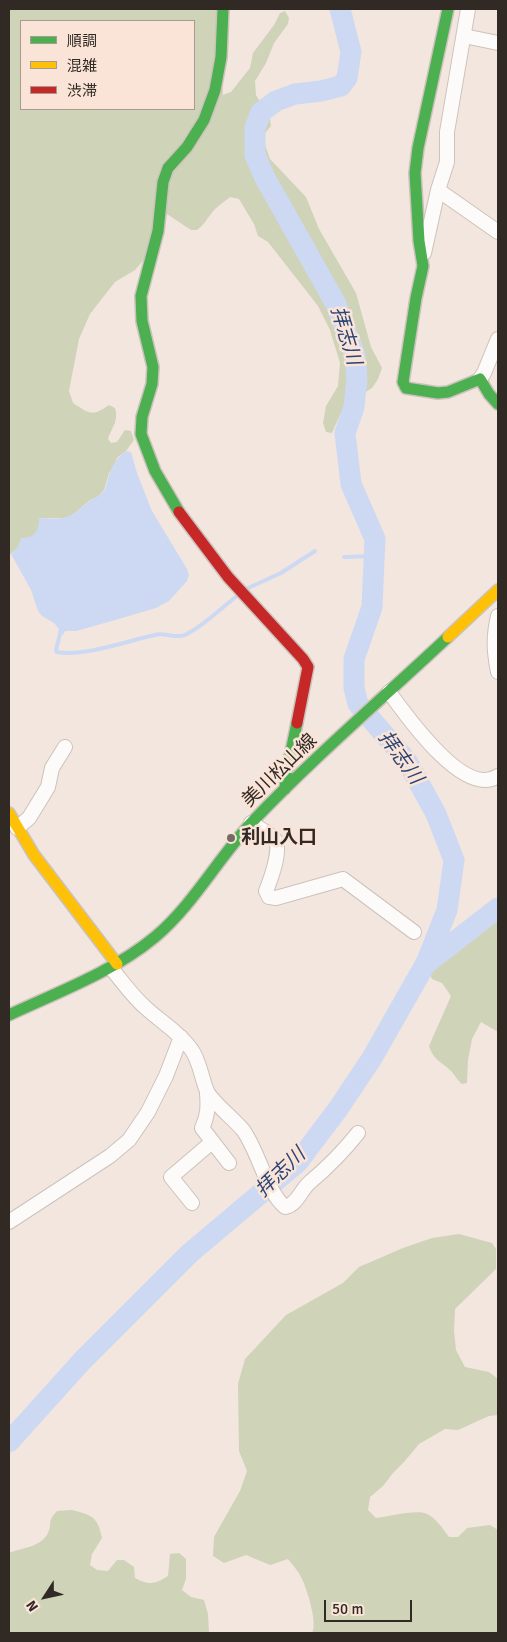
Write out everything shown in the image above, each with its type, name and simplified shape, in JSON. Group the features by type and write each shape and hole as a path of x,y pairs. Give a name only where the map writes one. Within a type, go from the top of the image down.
{"street":[{"path":"223,9 224,23 220,69 212,98 198,131 165,174 161,190 158,230 142,288 140,304 143,329 154,369 140,425 141,436 161,484 176,509 231,580 303,659 308,667 285,788"},
{"path":"448,9 418,148 415,173 419,241 423,256 423,266 403,382 406,388 438,393 448,392 480,379 498,339"},
{"path":"423,256 438,190 447,162 447,132 468,9"},
{"path":"464,36 498,43"},
{"path":"438,190 498,232"},
{"path":"480,379 498,404"},
{"name":"美川松山線","path":"9,1015 114,966 155,938 182,911 251,823 285,788 498,590"},
{"path":"498,616 494,638 498,672"},
{"path":"389,692 420,733 458,769 468,776 480,779 489,780 498,776"},
{"path":"17,828 29,818 48,787 52,768 65,747"},
{"path":"9,813 34,855 144,1007 181,1037 197,1058 207,1094 208,1110 202,1128 229,1163"},
{"path":"251,823 275,840 277,848 273,871 266,891 270,897 276,898 343,879 414,932"},
{"path":"9,1222 110,1156 130,1140 148,1112 166,1076 181,1037"},
{"path":"207,1094 244,1132 254,1148 274,1193 285,1207 290,1206 309,1183 339,1157 358,1133"},
{"path":"185,1200 171,1177 212,1142"}],"green space":[{"path":"9,9 219,9 223,95 231,92 250,68 253,53 274,25 280,13 285,11 289,18 288,24 274,43 266,63 255,81 256,95 270,119 271,126 265,133 264,142 270,159 306,197 319,229 356,293 371,347 382,368 378,379 372,388 348,403 332,433 326,432 323,423 326,406 338,386 340,363 330,330 318,306 268,242 258,236 254,224 239,199 230,197 215,209 197,230 191,230 167,214 142,262 135,270 115,282 90,314 79,339 69,391 73,403 87,412 95,413 109,405 115,408 116,420 108,439 111,443 117,442 125,430 131,431 134,440 126,451 117,458 109,473 104,490 98,497 90,500 69,518 39,518 39,528 35,534 9,555"},
{"path":"498,912 498,1032 481,1022 472,1039 468,1060 467,1083 462,1084 436,1058 429,1046 451,996 442,983 432,979 429,973 431,967"},
{"path":"459,1234 492,1243 496,1249 496,1269 455,1309 454,1331 456,1350 465,1367 489,1372 498,1379 498,1415 489,1416 458,1430 445,1429 419,1444 383,1486 370,1497 368,1510 376,1518 410,1513 427,1514 436,1521 449,1537 458,1537 467,1528 490,1525 498,1530 498,1633 312,1633 314,1622 307,1590 299,1574 288,1559 270,1565 246,1555 224,1563 213,1556 214,1537 240,1491 247,1471 239,1451 238,1384 245,1359 286,1315 343,1283 359,1267 432,1238"},
{"path":"72,1510 93,1518 98,1525 102,1538 92,1554 90,1565 97,1570 108,1571 117,1560 124,1560 134,1567 135,1578 152,1583 168,1576 170,1554 179,1553 186,1559 186,1579 182,1590 191,1597 204,1600 208,1614 209,1633 9,1633 9,1553 40,1542 48,1533 52,1518 57,1511"}],"water":[{"path":"126,451 131,452 152,511 187,569 189,575 187,581 169,601 156,608 76,631 65,631 63,635 58,633 59,629 54,623 42,616 38,611 31,590 11,554 18,547 21,538 30,537 35,533 39,518 66,517 102,493 113,465"}],"waterway":[{"name":"拝志川","path":"9,1442 82,1361 190,1253 298,1162 338,1109 372,1058 426,963 447,910 454,860 436,814 407,761 358,704 354,688 354,659 372,607 375,539 351,484 345,433 354,407 357,379 355,355 336,304 265,178 255,155 255,128 261,112 276,101 295,94 341,86 347,78 351,52 340,9"},
{"path":"246,589 281,573 315,551"},
{"path":"344,557 375,556"},
{"path":"60,634 56,650 57,652 68,653 106,648 159,634 181,636 199,627 237,596"},
{"path":"427,963 498,908"}],"traffic: fast":[{"path":"179,512 155,471 141,434 142,417 152,384 153,367 142,321 141,296 158,231 163,182 168,168 187,147 204,120 215,90 221,57 223,9"},
{"path":"448,9 418,148 415,173 419,241 423,266 403,382 406,388 438,393 448,392 480,379 498,404"},
{"path":"9,1015 103,971 155,937 182,910 240,835 276,797 448,637"},
{"path":"285,789 286,775 297,723"}],"traffic: slow":[{"path":"448,637 498,590"},
{"path":"9,813 34,855 117,964"}],"traffic: jam":[{"path":"179,512 228,577 303,659 308,667 297,723"}],"place":[{"name":"利山入口","path":"231,838"}]}
